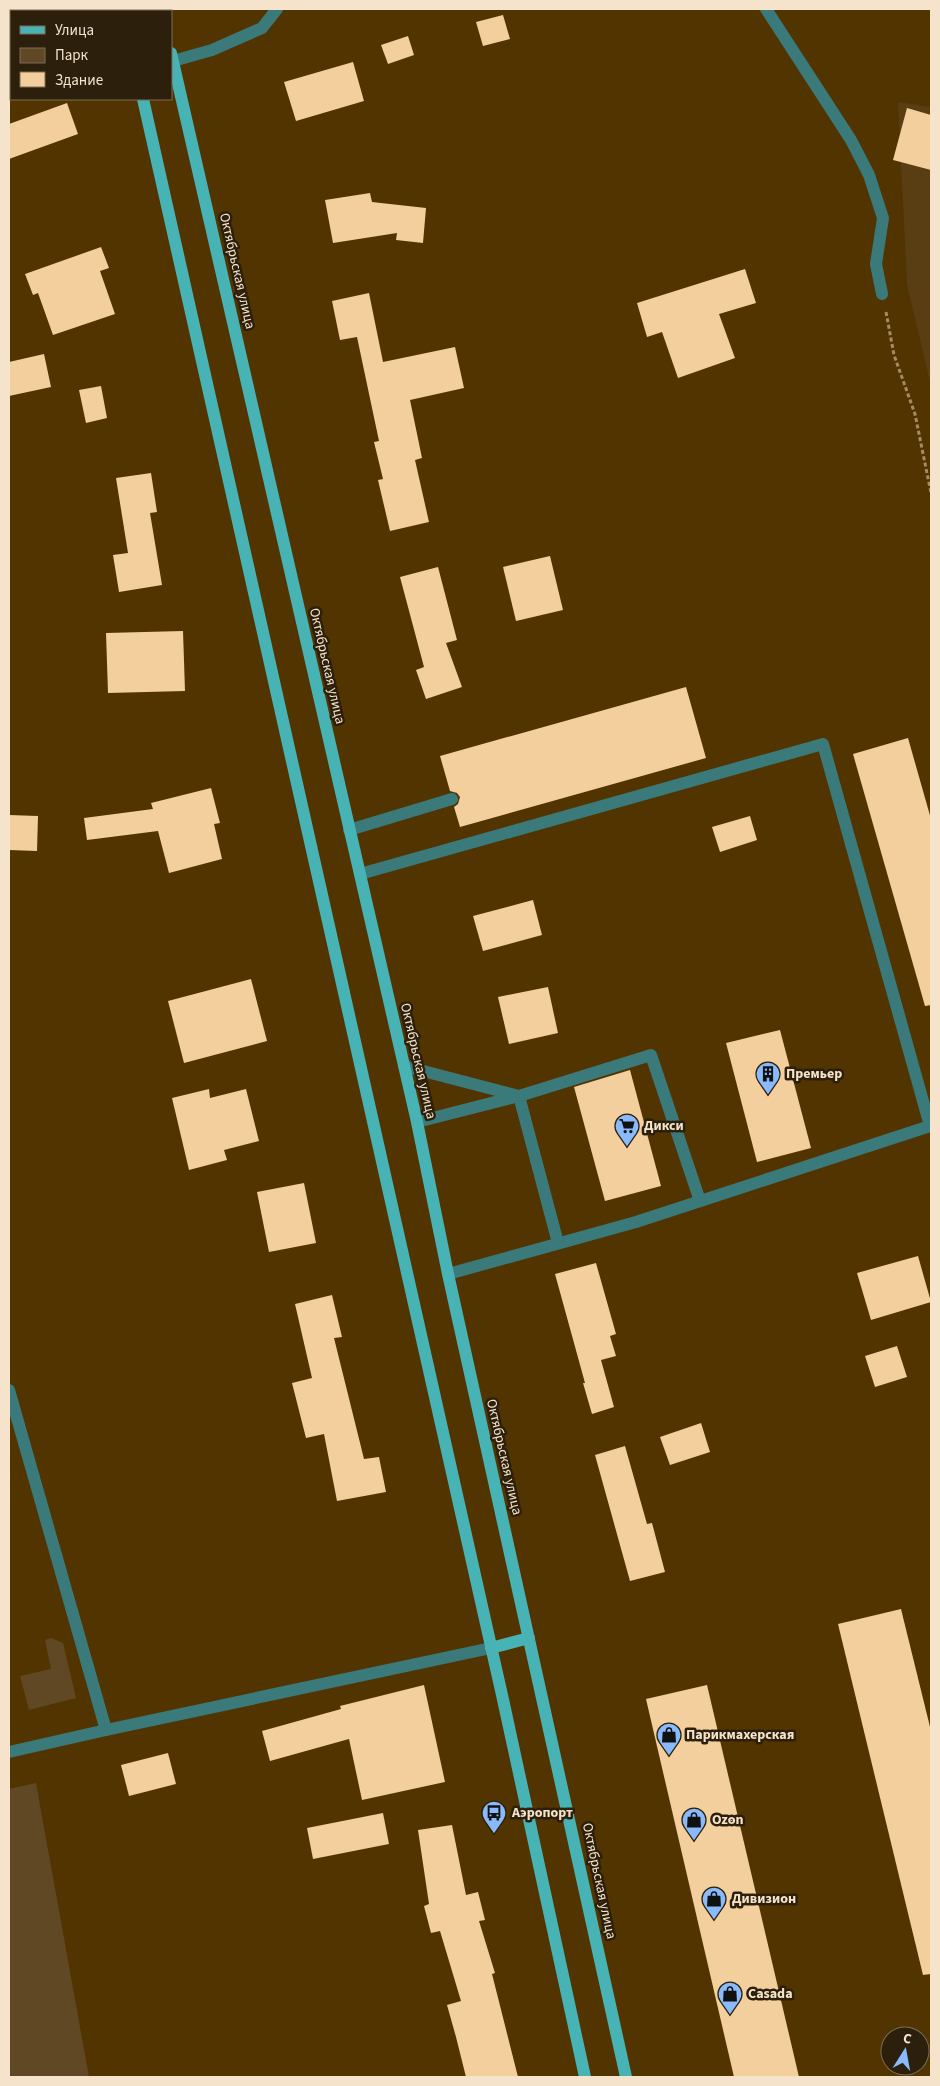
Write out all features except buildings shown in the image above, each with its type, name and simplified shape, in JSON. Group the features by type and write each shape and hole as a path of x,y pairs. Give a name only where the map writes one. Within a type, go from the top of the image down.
{"main road":[{"name":"Октябрьская улица","path":"172,57 417,1122 448,1274 626,2077"},
{"path":"143,100 491,1648 585,2077"},
{"path":"491,1648 529,1638"}],"street":[{"path":"172,57 212,50 262,28 278,9"},
{"path":"766,9 851,140 869,176 883,218 876,264 882,294"},
{"path":"360,874 823,744 930,1126 636,1222 448,1274"},
{"path":"349,830 452,799"},
{"path":"417,1122 519,1096 651,1055 700,1201"},
{"path":"404,1066 519,1096"},
{"path":"519,1096 558,1244"},
{"path":"9,1390 106,1730"},
{"path":"9,1752 491,1648"}],"path":[{"path":"882,294 894,355 915,414 931,494"}],"shaded area":[{"path":"898,102 931,107 931,386 907,284"}],"green space":[{"path":"51,1638 63,1643 76,1698 29,1710 20,1676 51,1669 45,1640"},
{"path":"36,1783 89,2077 9,2077 9,1789"}],"place":[{"name":"Премьер","path":"768,1095"},
{"name":"Дикси","path":"627,1147"},
{"name":"Парикмахерская","path":"669,1756"},
{"name":"Аэропорт","path":"494,1834"},
{"name":"Ozon","path":"694,1841"},
{"name":"Дивизион","path":"714,1920"},
{"name":"Casada","path":"730,2015"}]}
